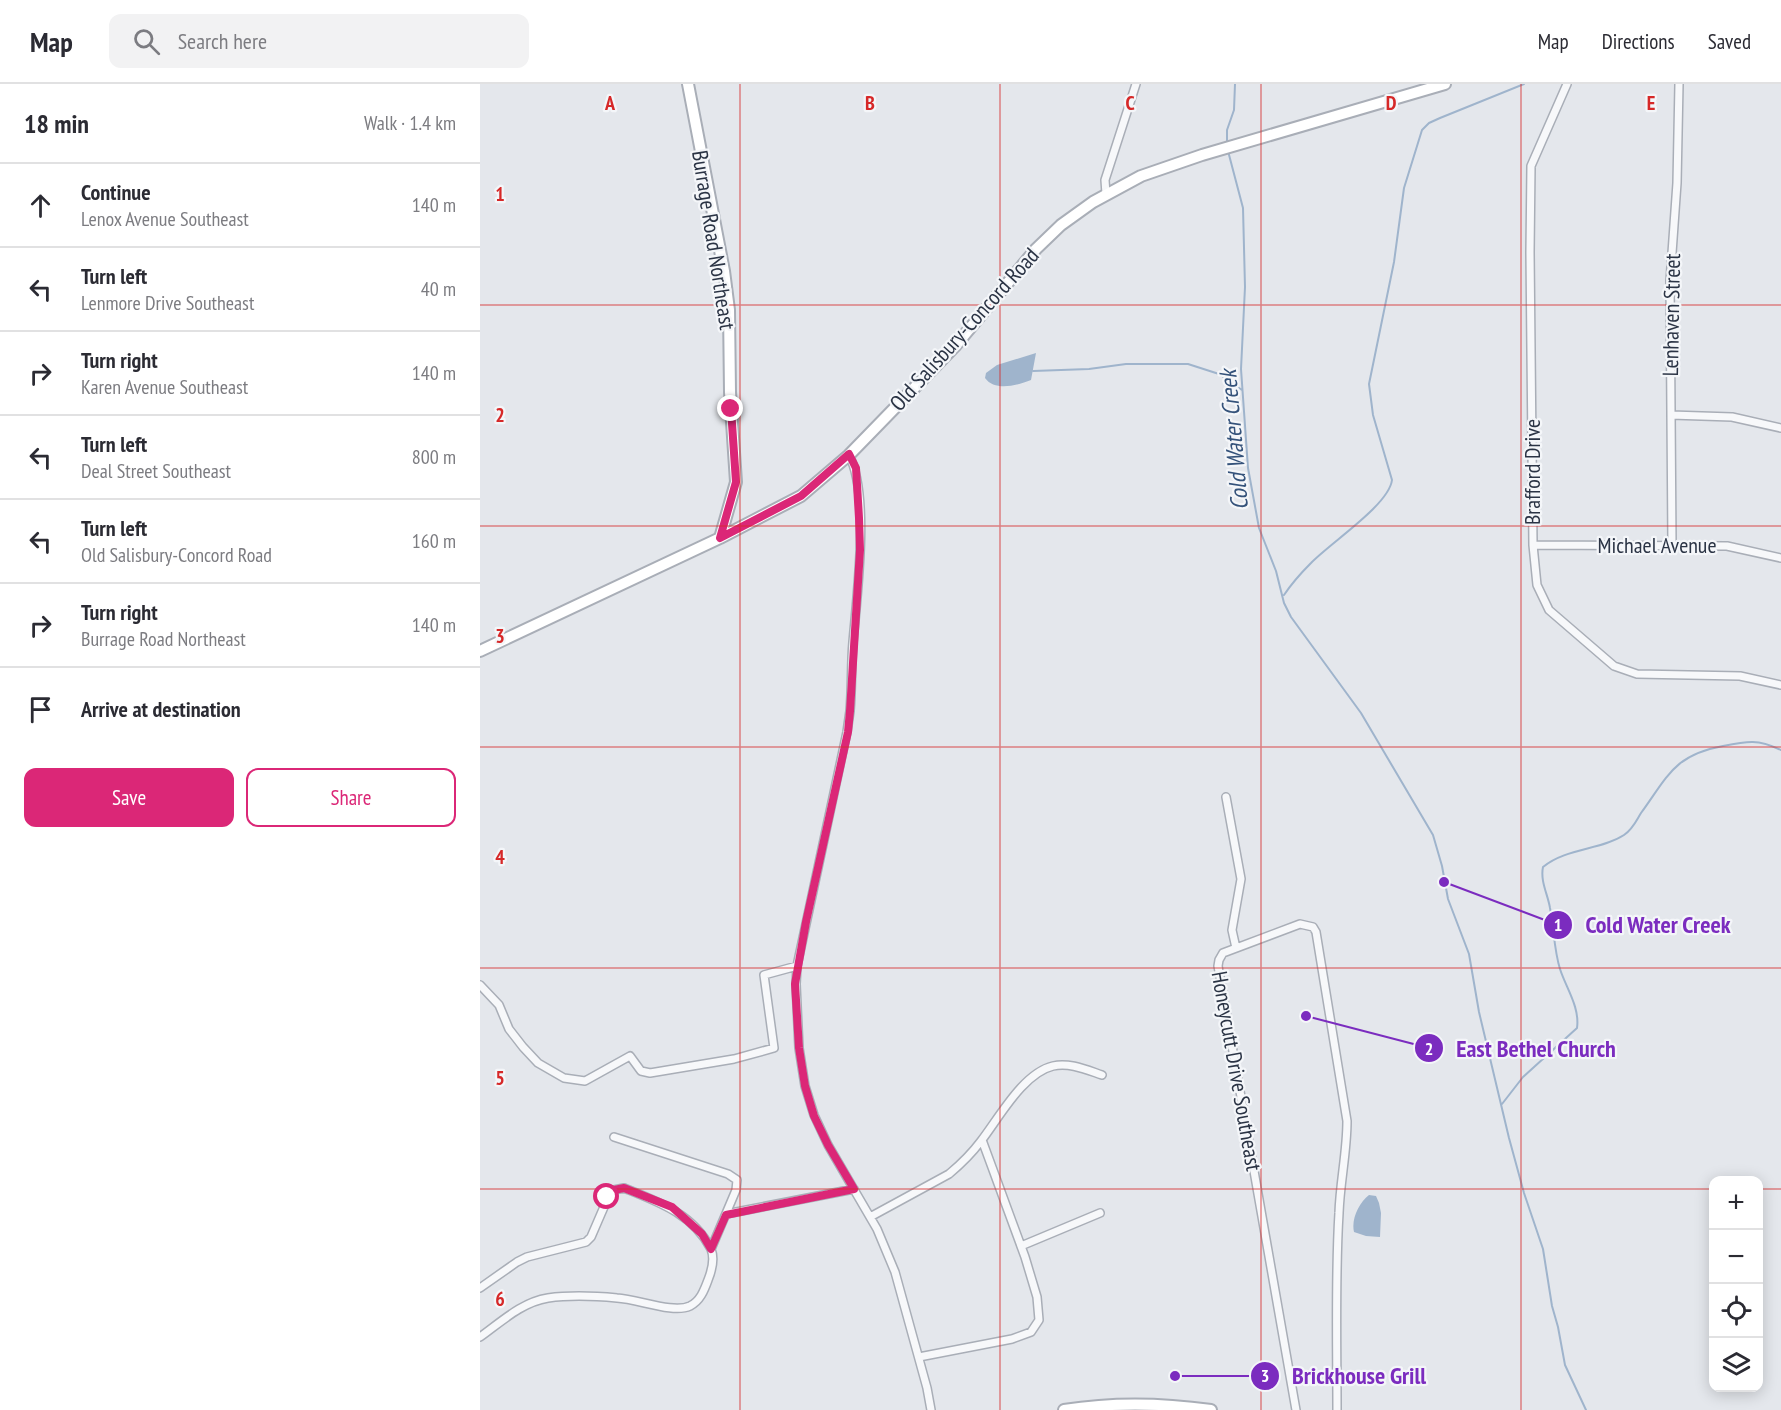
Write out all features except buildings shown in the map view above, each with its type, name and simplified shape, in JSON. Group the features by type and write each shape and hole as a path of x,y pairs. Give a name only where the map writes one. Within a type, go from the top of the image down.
{"main road":[{"name":"Burrage Road Northeast","path":"688,84 724,271 729,310 730,392 736,482 720,538"},
{"name":"Old Salisbury-Concord Road","path":"480,651 720,538 801,496 849,454 956,345 1036,249 1061,225 1106,194 1141,176 1202,155 1445,84"},
{"path":"1064,1410 1106,1405 1148,1405 1211,1410"}],"street":[{"path":"1106,194 1105,180 1136,84"},
{"name":"Brafford Drive","path":"1567,84 1532,166 1530,257 1533,545 1537,585 1549,610 1614,666 1637,674 1740,676 1781,685"},
{"name":"Lenhaven Street","path":"1672,545 1670,281 1677,183 1679,84"},
{"path":"1671,415 1732,417 1781,428"},
{"path":"849,454 856,468 860,550 850,711 846,741 797,966 796,1019 805,1086 814,1116 886,1249 895,1272 931,1410"},
{"name":"Michael Avenue","path":"1533,545 1727,546 1781,558"},
{"path":"1226,797 1241,879 1232,930 1236,948"},
{"name":"Honeycutt Drive Southeast","path":"1296,1410 1218,971 1220,956 1223,952 1300,924 1313,927 1318,943 1347,1121 1336,1280 1337,1410"},
{"path":"480,985 499,1005 509,1029 538,1064 564,1077 585,1081 630,1056 641,1071 650,1073 734,1059 774,1048 764,975 797,966"},
{"path":"870,1217 949,1174 982,1140 1018,1091 1039,1071 1054,1065 1064,1065 1102,1075"},
{"path":"614,1137 734,1177 737,1180 726,1215 711,1249"},
{"path":"919,1358 1012,1339 1027,1334 1035,1328 1039,1320 1039,1306 1021,1246 982,1140"},
{"path":"480,1288 527,1257 586,1242 591,1237 610,1193 619,1188 672,1207 702,1234 711,1249 713,1259 712,1270 704,1291 690,1306 672,1309 615,1297 548,1298 522,1307 480,1337"},
{"path":"726,1215 854,1189"},
{"path":"1021,1246 1100,1213"}],"water":[{"path":"1036,353 1031,380 1001,386 985,378 986,373 997,365"},
{"path":"1369,1195 1376,1196 1379,1203 1380,1237 1354,1232 1357,1212"}],"waterway":[{"name":"Cold Water Creek","path":"1227,143 1227,130 1234,110 1235,84"},
{"path":"1284,595 1311,563 1381,501 1392,480 1373,415 1369,384 1394,262 1404,188 1422,130 1429,123 1440,118 1524,84"},
{"name":"Cold Water Creek","path":"1228,151 1243,208 1245,287 1241,369 1248,468 1259,528 1276,571 1284,603 1291,617 1361,713 1433,835 1448,899 1469,954 1479,1012 1509,1138 1543,1249 1565,1365 1586,1410"},
{"path":"1033,371 1089,369 1126,364 1188,364 1219,374 1242,390"},
{"path":"1502,1104 1523,1077 1577,1028 1575,1005 1558,962 1550,908 1543,883 1543,867 1562,856 1605,844 1624,835 1632,828 1666,778 1683,761 1693,755 1746,742 1766,744 1781,750"}],"place":[{"name":"Cold Water Creek","path":"1444,882"},
{"name":"East Bethel Church","path":"1306,1016"},
{"name":"Brickhouse Grill","path":"1175,1376"}],"route":[{"path":"607,1197 614,1190 624,1188 672,1207 702,1234 711,1249 726,1215 854,1189 814,1116 805,1086 796,1019 795,984 813,888 848,732 860,550 856,468 849,454 801,496 720,538 736,482 731,409"}]}
